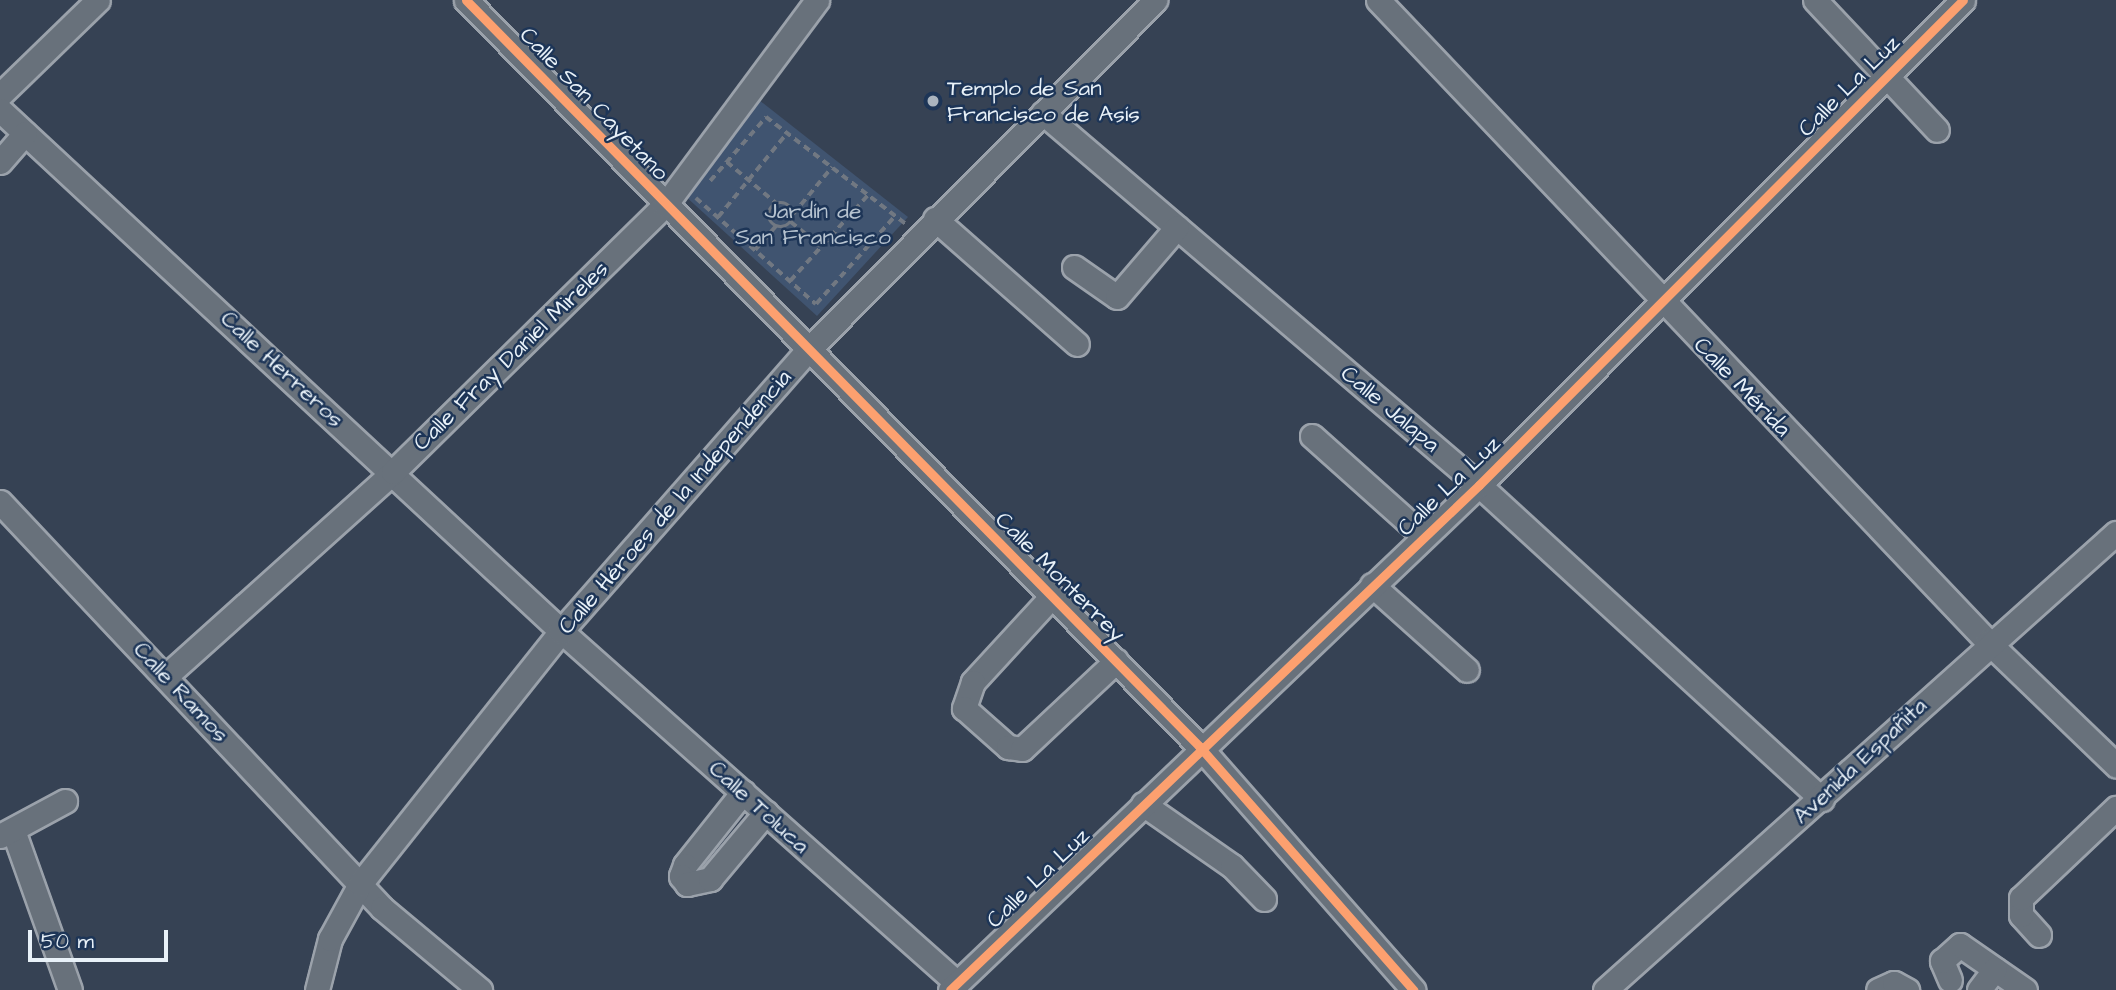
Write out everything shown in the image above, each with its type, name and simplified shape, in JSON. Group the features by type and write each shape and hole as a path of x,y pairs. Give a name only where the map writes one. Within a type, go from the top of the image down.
{"street":[{"path":"0,95 98,0"},
{"name":"Calle San Cayetano","path":"466,0 665,205"},
{"name":"Calle Fray Daniel Mireles","path":"166,677 393,472 665,205 817,0"},
{"name":"Calle Héroes de la Independencia","path":"317,990 330,939 360,884 561,631 808,350 1155,0"},
{"name":"Calle Mérida","path":"1378,0 1663,305 1988,642 2115,762"},
{"path":"1815,0 1937,130"},
{"name":"Calle La Luz","path":"954,986 1143,804 1199,746 1479,485 1663,305 1884,75 1963,0"},
{"name":"Calle Herreros","path":"0,110 393,472 561,631"},
{"name":"Calle Jalapa","path":"1043,113 1479,485 1822,799"},
{"path":"0,162 25,133"},
{"name":"Calle Monterrey","path":"665,205 1199,746 1413,990"},
{"path":"935,219 1077,344"},
{"path":"1074,267 1117,298 1177,227"},
{"path":"1312,436 1424,536"},
{"name":"Calle Ramos","path":"0,502 360,884 480,990"},
{"name":"Avenida Españita","path":"1613,988 1822,799 1988,642 2116,533"},
{"path":"1372,585 1466,670"},
{"path":"1052,596 973,682 964,708 1007,747 1022,749 1116,661"},
{"name":"Calle Toluca","path":"561,631 766,812 954,986"},
{"path":"743,792 685,865 681,876 687,884 710,879 766,812"},
{"path":"65,801 7,833 71,990"},
{"path":"1143,804 1232,866 1264,899"},
{"path":"2039,935 2021,915 2021,898 2116,808"},
{"path":"1950,980 1941,965 1955,946 2025,990"},
{"path":"1979,990 1995,969"},
{"path":"1878,990 1894,983 1907,990"}],"path":[{"path":"766,117 895,216 816,303 696,198 727,162 766,117"},
{"path":"718,217 787,133"},
{"path":"727,162 776,203 787,204 793,214"},
{"path":"791,222 793,214 832,167"},
{"path":"790,281 868,195"},
{"path":"776,203 769,216 776,226"},
{"path":"755,250 776,226 791,222"},
{"path":"791,222 821,246"}],"green space":[{"name":"Jardín de San Francisco","path":"759,100 908,217 817,316 684,195"}],"cycle path":[{"path":"466,0 1199,746 1413,990"},
{"path":"950,990 1479,485 1963,0"}],"place":[{"name":"Templo de San Francisco de Asís","path":"933,101"}]}
